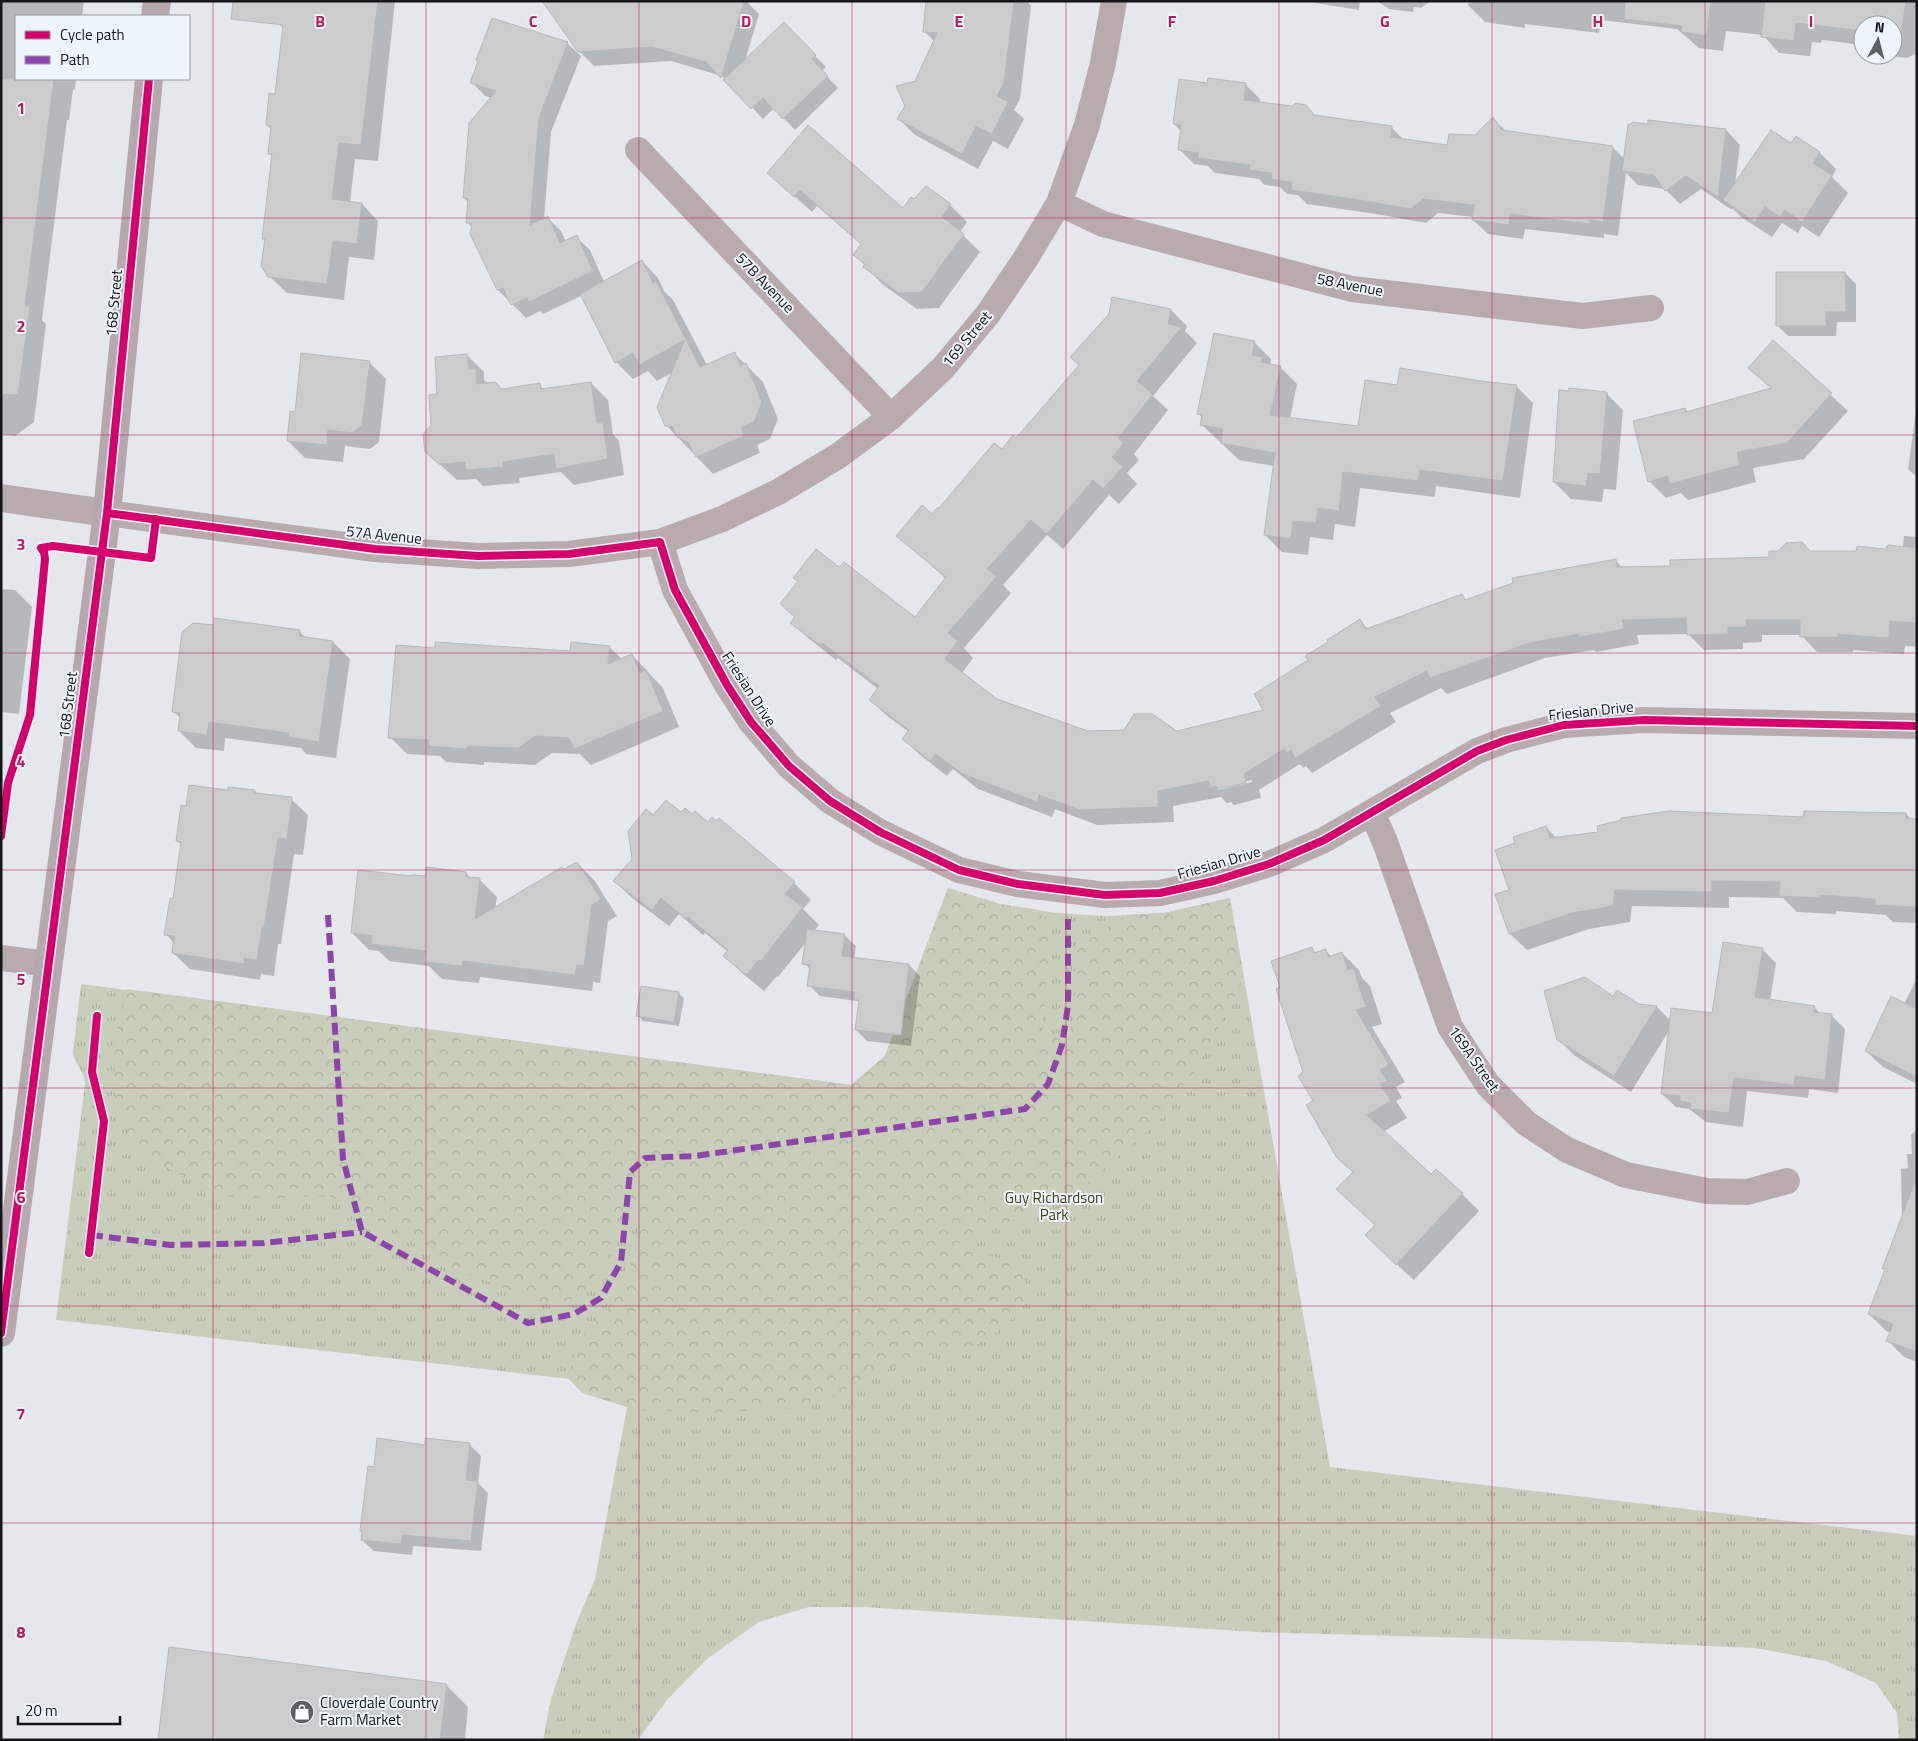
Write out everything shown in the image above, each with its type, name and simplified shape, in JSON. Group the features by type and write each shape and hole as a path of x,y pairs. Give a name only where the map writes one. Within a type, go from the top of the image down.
{"main road":[{"path":"155,15 157,1"},
{"name":"168 Street","path":"1,1333 106,512 149,80"}],"street":[{"name":"169 Street","path":"660,542 722,519 778,492 838,456 891,417 943,368 988,314 1026,258 1059,203 1087,125 1103,63 1114,1"},
{"name":"57B Avenue","path":"638,150 891,417"},
{"name":"58 Avenue","path":"1059,203 1104,224 1352,289 1582,316 1651,308"},
{"name":"57A Avenue","path":"1,498 375,549 478,556 569,554 660,542"},
{"name":"Friesian Drive","path":"660,542 675,590 727,685 751,722 789,766 830,801 880,832 959,870 1018,884 1068,892 1105,896 1160,893 1214,881 1269,864 1324,840 1477,751 1506,740 1564,725 1644,720 1917,726"},
{"name":"169A Street","path":"1372,812 1385,842 1450,1027 1488,1085 1526,1123 1567,1150 1626,1175 1707,1191 1747,1192 1787,1181"},
{"path":"1,958 48,964"}],"green space":[{"name":"Guy Richardson Park","path":"948,888 1000,904 1056,913 1107,916 1164,913 1230,898 1330,1467 1917,1536 1917,1740 1899,1740 1897,1713 1876,1683 1826,1661 1755,1648 1617,1642 1256,1632 863,1607 809,1607 759,1622 708,1658 667,1700 638,1740 543,1740 551,1699 577,1621 595,1579 631,1386 56,1320 85,1084 85,1079 73,1052 81,984 851,1085 885,1056"},
{"name":"Guy Richardson Park","path":"948,888 1000,904 1039,910 1049,925 1048,971 1042,1036 1068,1039 1076,1011 1077,951 1098,933 1127,915 1164,913 1230,898 1244,978 1200,1063 1161,1119 1077,1193 1031,1215 973,1232 957,1246 988,1254 1022,1270 1029,1299 1004,1327 978,1344 913,1358 809,1407 716,1413 636,1410 582,1393 569,1379 572,1361 586,1330 611,1306 629,1269 641,1221 619,1212 607,1258 580,1297 550,1305 454,1269 381,1221 327,1195 272,1199 220,1196 134,1150 115,1099 114,1040 127,989 851,1085 885,1056"}],"building":[{"path":"233,1 378,1 361,145 339,143 332,199 362,203 357,244 333,241 327,284 268,277 261,266 265,239 262,239 272,154 268,154 271,126 266,125 269,93 275,94 283,25 231,19"},
{"path":"542,1 744,1 721,78 706,62 652,47 578,52"},
{"path":"926,1 1014,1 1004,83 997,96 1008,102 992,134 976,126 962,154 897,119 905,106 896,86 915,81 937,33 923,32"},
{"path":"1625,1 1711,1 1707,36 1681,32 1682,26 1624,19"},
{"path":"1765,1 1906,1 1903,22 1903,15 1853,15 1853,30 1796,23 1794,41 1761,37"},
{"path":"492,18 568,42 539,118 530,225 548,216 560,243 577,235 593,271 529,302 527,298 511,305 503,288 497,290 470,234 472,223 466,223 468,199 463,198 469,123 496,91 470,83 478,61 476,60"},
{"path":"784,22 816,55 812,59 828,76 783,119 763,98 751,109 723,80"},
{"path":"1208,78 1246,83 1244,100 1292,106 1296,103 1306,105 1314,115 1392,126 1391,137 1447,145 1449,134 1475,135 1493,117 1502,130 1613,146 1603,222 1590,220 1589,224 1510,214 1509,225 1472,220 1474,205 1423,199 1411,209 1291,190 1291,182 1271,179 1272,173 1249,170 1250,165 1198,158 1199,153 1178,150 1181,125 1173,124 1179,79 1207,83"},
{"path":"1,79 54,80 25,306 30,306 18,395 1,394"},
{"path":"1648,120 1726,129 1718,197 1686,176 1665,191 1654,175 1622,171 1628,124 1632,122 1648,124"},
{"path":"808,125 903,208 911,197 914,199 926,186 951,204 942,217 964,234 922,292 899,293 863,267 865,264 853,255 861,244 800,190 794,197 767,173"},
{"path":"1771,130 1791,143 1796,136 1820,152 1813,163 1832,175 1802,222 1785,210 1780,217 1765,207 1755,222 1723,200"},
{"path":"642,260 653,283 656,281 700,367 735,352 740,366 746,363 762,402 754,422 741,428 744,436 696,457 688,442 677,437 673,427 665,426 657,407 685,340 639,365 633,353 615,363 580,294"},
{"path":"1776,272 1845,272 1846,312 1826,312 1826,326 1776,326"},
{"path":"1112,297 1171,309 1168,324 1182,327 1137,381 1153,394 1118,438 1124,443 1112,457 1123,467 1103,489 1093,480 1047,534 1031,520 987,569 997,576 948,633 958,641 945,659 997,699 1088,731 1124,730 1134,714 1152,714 1177,731 1263,710 1254,694 1308,660 1305,656 1360,619 1366,629 1462,594 1465,600 1513,583 1512,578 1616,559 1617,567 1670,566 1670,560 1769,557 1769,551 1778,551 1786,543 1802,542 1810,551 1856,551 1857,546 1885,549 1888,545 1917,548 1917,623 1890,621 1889,638 1838,634 1838,637 1800,637 1800,620 1746,620 1747,627 1728,627 1728,634 1687,635 1686,618 1622,620 1624,629 1579,637 1579,634 1529,643 1430,678 1427,671 1375,697 1381,706 1295,758 1291,750 1287,753 1284,749 1244,774 1246,783 1217,789 1216,786 1210,788 1209,781 1158,791 1158,807 1080,810 1039,795 1037,802 961,773 936,754 930,761 902,739 909,730 869,700 879,686 822,643 820,645 790,623 795,617 780,604 798,581 793,578 816,549 839,567 844,562 915,617 946,577 896,536 922,505 932,514 939,508 994,443 1002,449 1013,435 1016,438 1079,365 1070,357 1109,314"},
{"path":"1214,333 1255,341 1252,355 1262,357 1261,362 1281,366 1270,415 1358,426 1365,380 1397,385 1400,368 1517,385 1503,481 1420,470 1418,481 1343,472 1339,511 1318,508 1316,523 1293,521 1291,539 1264,535 1275,453 1221,443 1223,429 1200,425 1202,415 1197,414"},
{"path":"1773,340 1832,393 1787,443 1737,452 1740,465 1670,484 1668,476 1648,482 1633,421 1685,408 1686,412 1771,388 1748,368"},
{"path":"301,353 370,361 362,425 353,433 328,430 327,445 287,441 290,411 295,412"},
{"path":"467,354 469,369 476,369 477,384 495,382 502,389 540,383 541,389 591,382 597,423 603,423 608,459 556,469 554,454 503,462 503,467 465,470 465,462 439,464 425,452 423,434 431,425 429,395 437,394 435,357"},
{"path":"1569,388 1607,392 1600,474 1588,473 1586,486 1553,482 1559,390 1568,391"},
{"path":"214,618 300,630 299,636 333,641 319,742 288,737 289,733 209,722 207,735 178,731 180,713 172,712 182,632 193,623 214,625"},
{"path":"435,642 570,651 571,642 610,646 608,664 632,654 640,673 646,670 663,711 574,749 569,738 535,736 518,748 468,746 467,749 428,746 429,740 388,738 396,645 435,648"},
{"path":"189,785 228,790 228,787 255,790 255,793 292,797 287,839 278,838 257,960 244,958 244,964 172,953 174,936 164,935 170,898 173,899 181,842 176,841 181,805 186,806"},
{"path":"666,800 681,812 685,808 692,814 695,811 708,822 712,817 716,821 719,818 795,882 785,894 803,907 761,961 759,960 746,975 723,956 728,950 688,917 686,919 661,898 652,910 613,881 632,859 628,831 646,809 653,815"},
{"path":"1669,811 1803,817 1804,811 1906,813 1906,818 1917,819 1917,907 1875,905 1875,899 1820,895 1820,898 1779,896 1780,882 1712,881 1712,892 1615,890 1613,906 1572,913 1509,934 1495,894 1509,890 1495,850 1515,843 1513,837 1546,826 1550,838 1598,832 1597,826 1621,820 1621,818"},
{"path":"577,862 601,899 592,905 584,966 577,965 575,975 463,961 462,966 424,962 426,951 371,944 372,936 351,933 358,870 412,876 425,876 426,867 466,872 466,877 480,878 475,919 562,867 564,869"},
{"path":"807,929 845,934 842,956 909,964 901,1035 855,1030 859,1000 854,1000 855,992 807,986 810,965 802,964"},
{"path":"1723,942 1763,948 1755,997 1815,1006 1814,1012 1832,1014 1825,1080 1795,1076 1794,1085 1734,1078 1729,1113 1690,1109 1691,1103 1680,1101 1680,1096 1661,1094 1671,1008 1712,1013"},
{"path":"1312,947 1314,953 1326,949 1328,957 1342,952 1348,970 1353,968 1366,1007 1356,1010 1389,1065 1380,1070 1387,1081 1380,1084 1391,1101 1367,1115 1431,1174 1436,1169 1463,1193 1396,1265 1365,1235 1375,1225 1336,1189 1353,1172 1337,1158 1306,1105 1313,1101 1298,1076 1303,1072 1276,989 1280,987 1271,961"},
{"path":"1585,977 1613,996 1617,990 1639,1004 1657,1006 1614,1076 1557,1040 1544,991"},
{"path":"641,986 679,992 674,1022 636,1016"},
{"path":"1891,996 1917,1009 1917,1077 1865,1051"},
{"path":"1914,1184 1917,1185 1917,1352 1886,1341 1893,1324 1868,1314 1885,1269 1882,1269"},
{"path":"377,1438 425,1445 425,1438 470,1443 466,1480 478,1481 471,1541 402,1535 401,1544 361,1540 362,1532 360,1531 368,1466 374,1467"},
{"name":"Cloverdale Country Farm Market","path":"169,1647 447,1684 440,1740 158,1740"}],"marked path":[{"path":"328,915 343,1159 362,1232 528,1323 574,1314 601,1298 621,1262 630,1172 645,1158 695,1156 1025,1109 1048,1084 1062,1045 1068,1006 1068,919"},
{"path":"91,1235 170,1245 264,1243 362,1232"}],"cycle path":[{"path":"1,1333 107,513 149,80"},
{"path":"107,513 375,549 478,556 569,554 660,542 675,590 727,685 751,722 789,766 830,801 880,832 959,870 1018,884 1105,895 1160,893 1214,881 1269,864 1324,840 1477,751 1506,740 1564,725 1644,720 1917,726"},
{"path":"1,836 8,783 30,715 45,559 41,548 53,546 151,558 156,519"},
{"path":"89,1253 104,1121 92,1072 97,1016"}],"place":[{"name":"Cloverdale Country Farm Market","path":"302,1712"}]}
